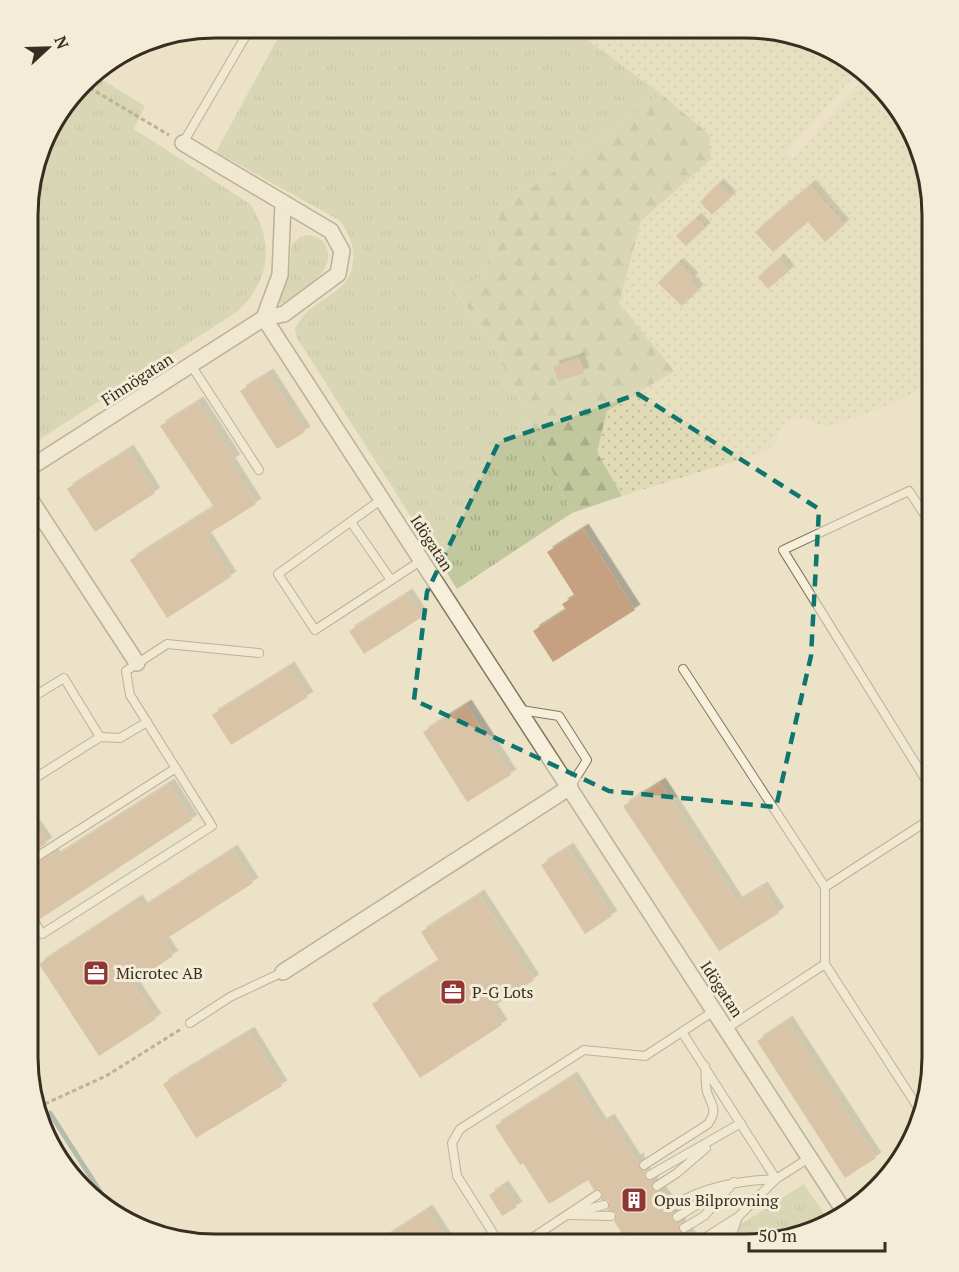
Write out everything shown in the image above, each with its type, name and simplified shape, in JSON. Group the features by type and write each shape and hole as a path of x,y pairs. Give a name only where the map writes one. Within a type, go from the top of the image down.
{"street":[{"name":"Finnögatan","path":"38,463 264,318 284,314 329,283 338,274 342,262 342,251 331,231 183,143"},
{"path":"264,318 280,275 283,204"},
{"name":"Idögatan","path":"264,318 841,1206"},
{"path":"38,511 137,663"},
{"path":"283,972 570,787"}],"lane":[{"path":"183,143 244,38"},
{"path":"191,365 259,470"},
{"path":"921,773 783,549 909,491 922,510"},
{"path":"382,499 278,574 315,630 422,560"},
{"path":"351,522 391,580"},
{"path":"38,928 42,934 212,826 130,695 126,671 167,644 259,653"},
{"path":"683,669 825,887 825,964 915,1104"},
{"path":"38,694 64,678 100,737"},
{"path":"520,710 559,716 587,760 570,787"},
{"path":"38,776 100,737 120,738 147,722"},
{"path":"38,855 176,768"},
{"path":"825,887 921,825"},
{"path":"726,1029 825,964"},
{"path":"190,1023 230,998 283,972"},
{"path":"494,1234 457,1176 452,1143 460,1129 584,1050 645,1056 714,1011"},
{"path":"682,1032 776,1179"},
{"path":"644,1165 708,1124 714,1115 714,1107 707,1090 705,1065"},
{"path":"650,1175 741,1123"},
{"path":"657,1186 678,1173 716,1139"},
{"path":"721,1234 776,1179 809,1158"},
{"path":"671,1207 690,1194 735,1181 776,1179"},
{"path":"677,1217 735,1181"},
{"path":"684,1228 704,1216 735,1181"},
{"path":"539,1234 597,1195"},
{"path":"568,1215 604,1205"},
{"path":"568,1215 611,1216"},
{"path":"711,1234 738,1217"},
{"path":"732,1234 738,1217"}],"path":[{"path":"91,88 183,143"},
{"path":"44,1104 106,1076 190,1023"}],"highlighted area":[{"path":"638,394 819,509 811,656 776,807 609,791 414,700 427,592 499,442"}],"shaded area":[{"path":"585,38 768,39 812,51 833,61 845,69 852,78 786,152 793,159 861,81 878,98 892,116 903,136 912,157 920,191 922,390 864,415 826,427 795,416 782,426 775,443 767,451 622,496 597,452 607,411 673,371 619,303 641,221 711,159 709,134 661,94"}],"green space":[{"path":"278,38 585,38 661,94 502,210 490,266 482,278 450,284 493,344 572,513 457,589 297,338 295,329 300,320 312,307 340,287 350,273 354,257 348,234 339,220 216,152"},
{"path":"101,79 145,106 134,129 250,204 263,232 266,246 265,260 257,287 238,311 38,441 39,191 47,157 61,126 81,98"},
{"path":"661,94 709,134 711,159 641,221 619,303 674,371 607,411 597,452 622,496 572,513 493,344 450,283 482,278 490,266 501,210"},
{"path":"309,235 320,239 326,246 328,258 326,266 315,280 279,304 278,300 289,274 292,244 300,237"},
{"path":"804,1184 825,1215 790,1228 768,1233 735,1234 738,1226"}],"building":[{"path":"718,184 731,197 712,215 700,202"},
{"path":"810,185 844,225 825,242 808,222 773,252 755,232"},
{"path":"696,218 705,228 686,246 676,236"},
{"path":"779,259 789,271 768,289 758,277"},
{"path":"678,263 693,278 690,281 698,290 682,306 658,283"},
{"path":"579,358 584,373 558,381 553,366"},
{"path":"268,374 305,432 277,449 240,391"},
{"path":"198,402 235,460 230,463 256,504 205,536 231,577 167,618 130,560 214,507 160,426"},
{"path":"128,450 155,493 95,532 67,489"},
{"path":"583,529 635,610 553,662 533,631 566,610 562,604 575,596 547,552"},
{"path":"407,594 422,617 364,654 349,631"},
{"path":"289,667 308,697 231,745 212,715"},
{"path":"466,705 511,775 467,802 423,732"},
{"path":"660,783 737,902 762,887 779,913 719,951 623,806"},
{"path":"169,784 192,820 40,919 38,917 38,863 53,854 55,857"},
{"path":"38,830 47,843 38,849"},
{"path":"568,848 612,916 585,934 541,865"},
{"name":"Microtec AB","path":"232,850 253,883 163,941 173,956 132,983 156,1019 99,1056 39,964 137,900 142,908"},
{"name":"P-G Lots","path":"479,895 534,980 491,1008 502,1025 420,1078 372,1004 439,961 421,932"},
{"path":"787,1021 876,1158 845,1178 757,1041"},
{"path":"249,1032 282,1086 196,1138 163,1084"},
{"path":"572,1077 601,1124 609,1119 635,1160 639,1158 639,1168 646,1170 644,1176 647,1180 653,1180 652,1189 660,1191 668,1202 666,1210 673,1212 672,1221 681,1223 679,1232 688,1234 621,1232 614,1221 616,1213 607,1210 609,1201 601,1200 602,1192 594,1190 588,1180 549,1204 523,1163 520,1165 495,1126"},
{"path":"503,1186 517,1207 502,1216 489,1195"},
{"path":"427,1210 443,1234 390,1234"}],"waterway":[{"path":"50,1113 101,1194"}],"place":[{"name":"Microtec AB","path":"96,973"},
{"name":"P-G Lots","path":"453,992"},
{"name":"Opus Bilprovning","path":"634,1200"}]}
